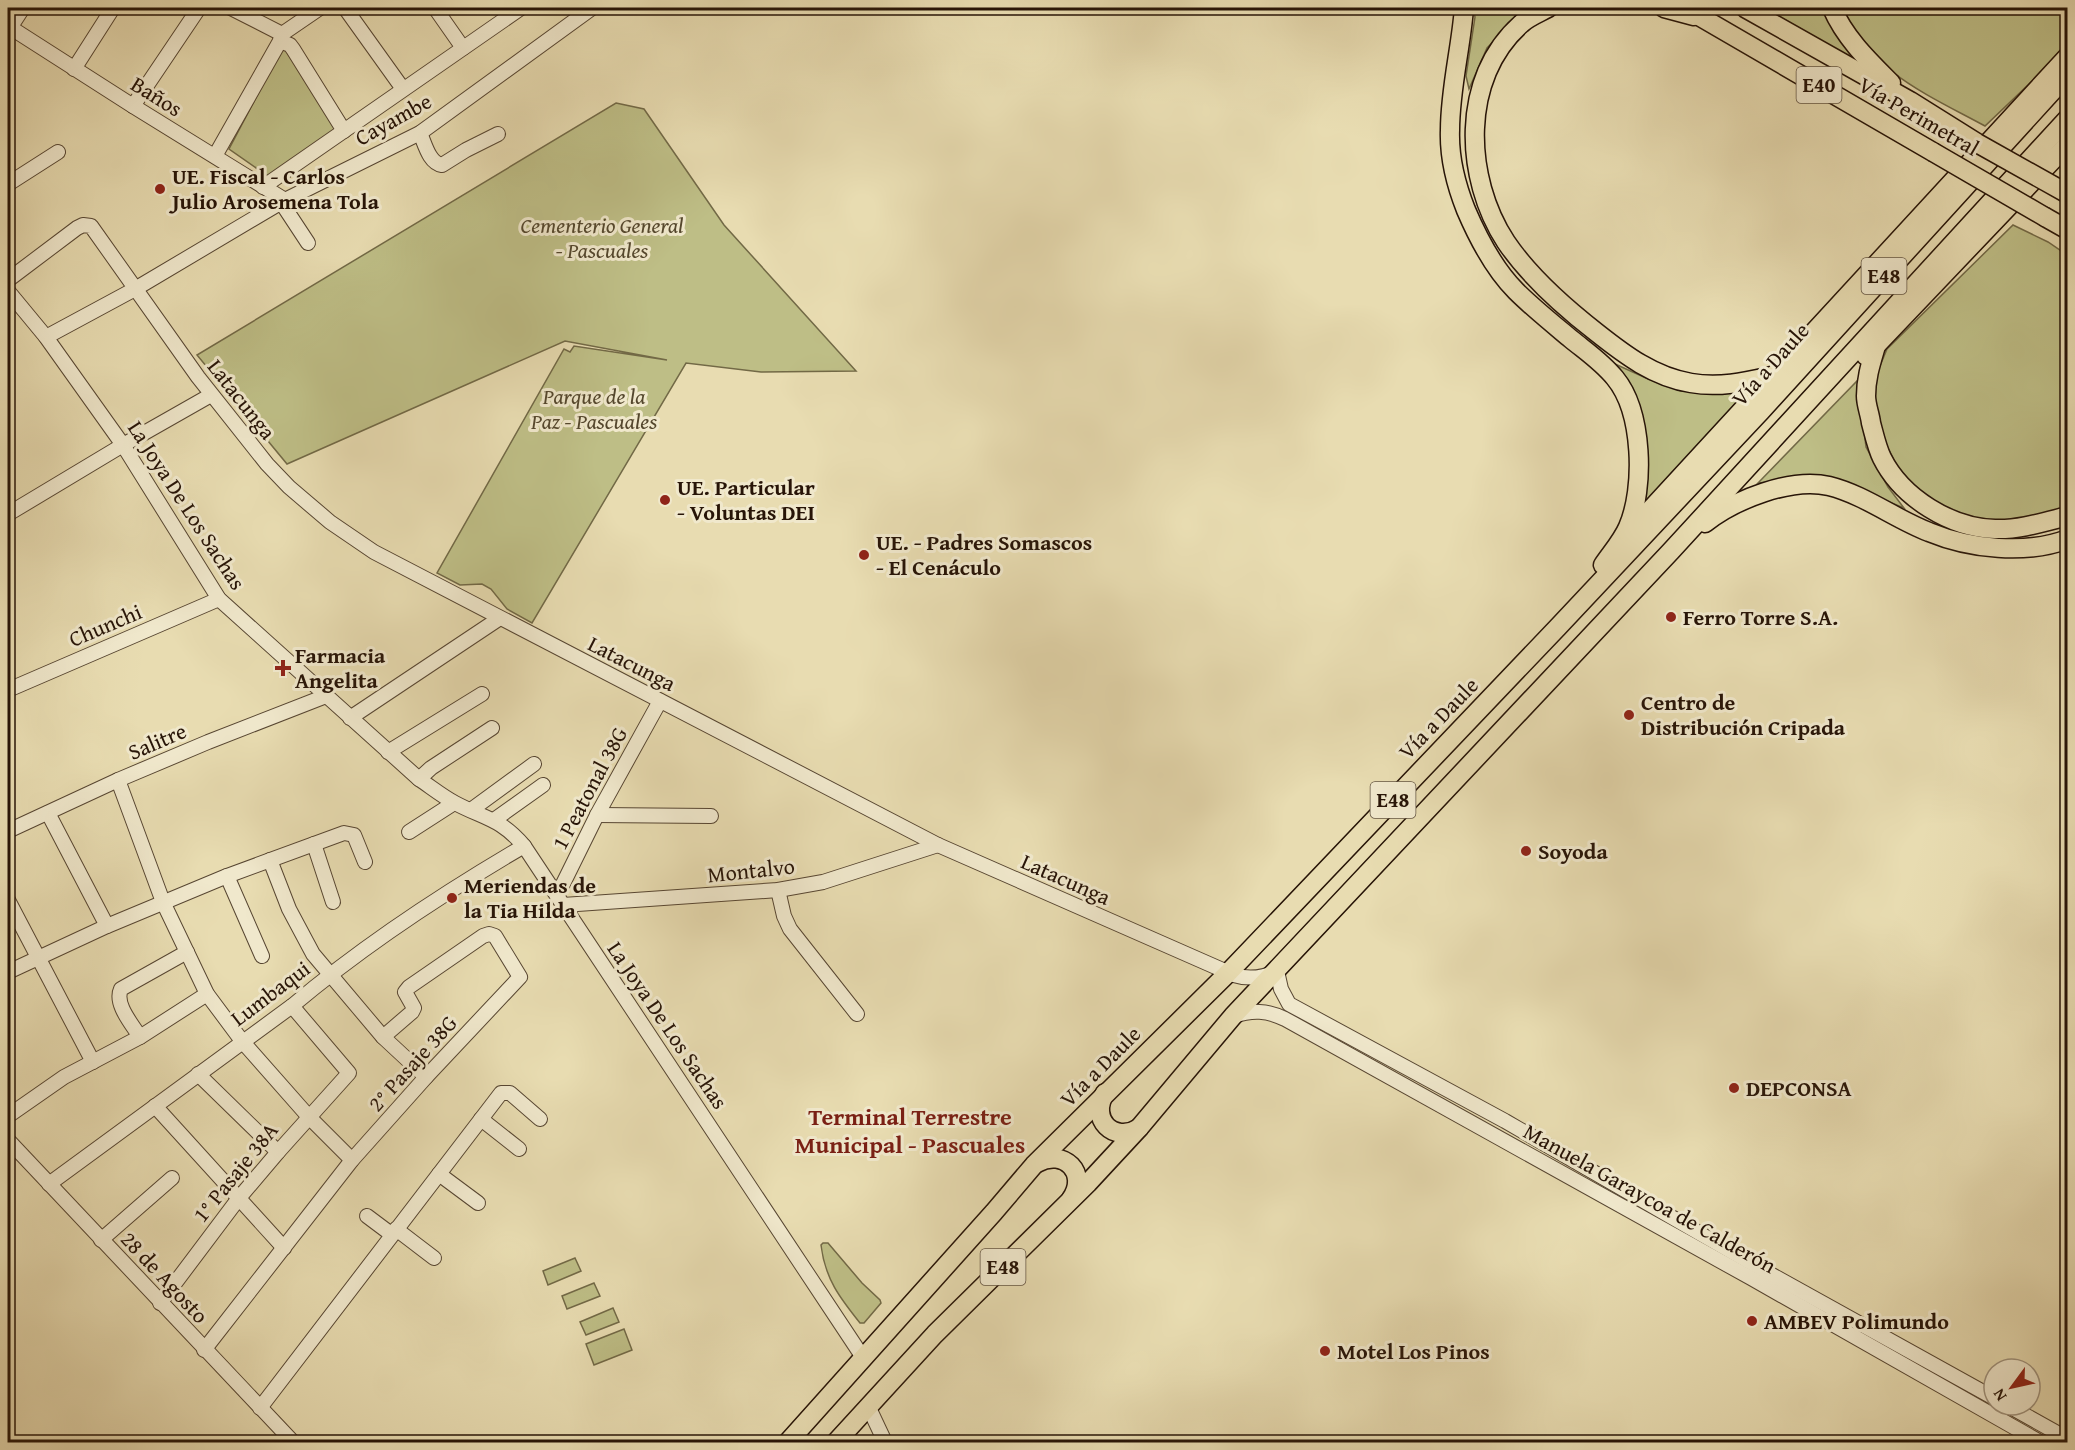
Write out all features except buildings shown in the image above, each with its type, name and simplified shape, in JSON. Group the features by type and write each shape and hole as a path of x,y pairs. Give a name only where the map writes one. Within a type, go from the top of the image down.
{"highway":[{"path":"1464,8 1449,130 1455,178 1467,210 1487,252 1515,290 1571,339 1597,358 1617,380 1630,404 1636,429 1640,456 1628,526 1558,627"},
{"path":"1548,8 1521,23 1494,56 1482,85 1475,112 1474,142 1479,175 1491,215 1505,240 1524,266 1583,322 1630,358 1655,373 1691,383 1725,386 1772,376"},
{"path":"1664,8 1704,19"},
{"name":"Vía Perimetral","path":"1685,8 2067,230"},
{"name":"Vía Perimetral","path":"1745,8 1910,101 1952,128 2067,194"},
{"path":"1832,8 1841,27 1869,62 1910,101"},
{"path":"1617,545 2067,56"},
{"name":"Vía a Daule","path":"788,1443 1034,1165 1228,973 1558,627 1761,411 2067,74"},
{"name":"E48","path":"836,1443 935,1334 1067,1205 1139,1128 1233,1016 1671,551 2067,118"},
{"path":"1761,453 1838,384 1877,345 2067,144"},
{"path":"2047,218 2067,235"},
{"path":"1877,345 1867,375 1866,398 1873,431 1883,459 1905,489 1930,508 1960,522 1994,529 2030,526 2067,516"},
{"path":"1761,411 1772,376"},
{"path":"1671,551 1714,516 1740,502 1770,491 1801,484 1828,486 1870,502 1929,533 1974,545 2008,548 2051,546 2067,539"},
{"path":"1105,1093 1099,1106 1100,1114 1107,1126 1119,1133 1139,1128"},
{"path":"1034,1165 1050,1157 1061,1158 1071,1165 1076,1174 1077,1185 1074,1196 1067,1205"}],"street":[{"path":"9,27 23,8"},
{"path":"74,69 113,8"},
{"path":"133,106 199,8"},
{"path":"231,8 281,37 290,45 344,130"},
{"path":"215,156 281,37 320,8"},
{"path":"345,8 403,89"},
{"path":"435,8 463,48"},
{"path":"263,187 521,8"},
{"name":"Cayambe","path":"46,337 135,289 283,201 420,133 592,8"},
{"name":"Baños","path":"9,27 283,201"},
{"path":"420,133 433,160 442,165 498,134"},
{"path":"8,184 58,152"},
{"path":"283,201 308,243"},
{"name":"Latacunga","path":"8,280 77,228 83,225 91,226 212,395 267,464 289,487 330,522 374,552 938,845 1228,973 1253,978 1277,971"},
{"name":"La Joya De Los Sachas","path":"8,291 46,337 123,445 219,598 419,779 454,803 494,820 511,831 524,846 864,1359"},
{"path":"10,508 212,395"},
{"name":"Chunchi","path":"8,690 219,598"},
{"path":"350,718 500,618"},
{"path":"388,752 482,694"},
{"name":"Salitre","path":"8,831 118,780 326,696"},
{"name":"1 Peatonal 38G","path":"560,901 597,815 660,701"},
{"path":"419,779 431,768 492,728"},
{"path":"471,810 534,764"},
{"path":"118,780 163,902 207,994 242,1041 309,1117 352,1160"},
{"path":"494,820 543,785"},
{"path":"409,832 454,803"},
{"path":"48,813 107,926"},
{"path":"597,815 711,816"},
{"path":"8,972 163,902 344,833 354,835 365,862"},
{"path":"314,844 333,902"},
{"name":"Montalvo","path":"560,901 778,890 823,882 938,845"},
{"name":"Lumbaqui","path":"49,1184 292,1006 329,974 450,889 524,846"},
{"path":"270,860 289,909 312,954 383,1037 426,1077"},
{"path":"227,876 262,956"},
{"path":"778,890 784,916 790,929 857,1014"},
{"path":"8,900 93,1062"},
{"name":"2° Pasaje 38G","path":"204,1350 352,1160 520,977 495,936 489,934 483,936 409,987 405,992 414,1008 412,1012 383,1037"},
{"path":"140,1037 120,1002 119,995 122,989 187,952"},
{"name":"Manuela Garaycoa de Calderón","path":"1277,971 1281,989 1289,1004 1504,1121 1772,1275 1982,1391"},
{"path":"8,1116 64,1077 140,1037 207,994"},
{"name":"1° Pasaje 38A","path":"159,1303 239,1198 349,1073 292,1006"},
{"name":"Manuela Garaycoa de Calderón","path":"1233,1016 1248,1012 1272,1013 1751,1278 2040,1443"},
{"path":"198,1074 278,1152"},
{"path":"260,1408 393,1232 504,1092 510,1094 540,1119"},
{"path":"155,1106 284,1248"},
{"path":"481,1119 519,1149"},
{"path":"1496,1136 1504,1121"},
{"name":"28 de Agosto","path":"8,1140 293,1443"},
{"path":"439,1174 478,1203"},
{"path":"101,1240 172,1178"},
{"path":"367,1216 434,1258"},
{"path":"869,1408 885,1443"},
{"path":"2028,1417 2067,1439"}],"green space":[{"path":"1473,8 1534,8 1522,13 1487,48 1469,89 1466,76 1475,17"},
{"path":"1765,8 1827,8 1863,65"},
{"path":"1844,8 2067,8 2067,48 1985,126 1922,92 1883,64 1867,48"},
{"path":"282,48 340,130 269,177 229,149"},
{"name":"Cementerio General - Pascuales","path":"616,103 644,109 724,225 856,371 761,372 686,363 532,623 507,609 491,589 482,584 460,585 437,573 564,349 570,352 574,346 667,360 565,341 287,464 197,355"},
{"path":"2013,225 2048,242 2067,255 2067,510 2004,521 1974,519 1946,510 1918,492 1898,468 1874,413 1875,378 1887,349"},
{"path":"1615,364 1681,391 1749,394 1633,522 1645,443"},
{"path":"1858,380 1866,447 1888,487 1904,508 1837,481 1797,479 1758,483"},
{"path":"828,1243 862,1283 880,1300 881,1303 864,1323 860,1323 834,1287 823,1257 821,1245"},
{"path":"575,1258 581,1271 548,1285 543,1271"},
{"path":"594,1283 600,1296 567,1309 562,1296"},
{"path":"613,1308 619,1322 586,1335 580,1322"},
{"path":"624,1329 632,1350 594,1365 586,1344"}],"place":[{"name":"UE. Fiscal - Carlos Julio Arosemena Tola","path":"160,189"},
{"name":"UE. Particular - Voluntas DEI","path":"665,500"},
{"name":"UE. - Padres Somascos - El Cenáculo","path":"864,555"},
{"name":"Ferro Torre S.A.","path":"1671,617"},
{"name":"Farmacia Angelita","path":"283,668"},
{"name":"Centro de Distribución Cripada","path":"1629,715"},
{"name":"Soyoda","path":"1526,851"},
{"name":"Meriendas de la Tia Hilda","path":"452,898"},
{"name":"DEPCONSA","path":"1734,1088"},
{"name":"AMBEV Polimundo","path":"1752,1321"},
{"name":"Motel Los Pinos","path":"1325,1351"}],"district":[{"name":"Terminal Terrestre Municipal - Pascuales","path":"910,1131"}],"park label":[{"name":"Parque de la Paz - Pascuales","path":"594,408"}]}
